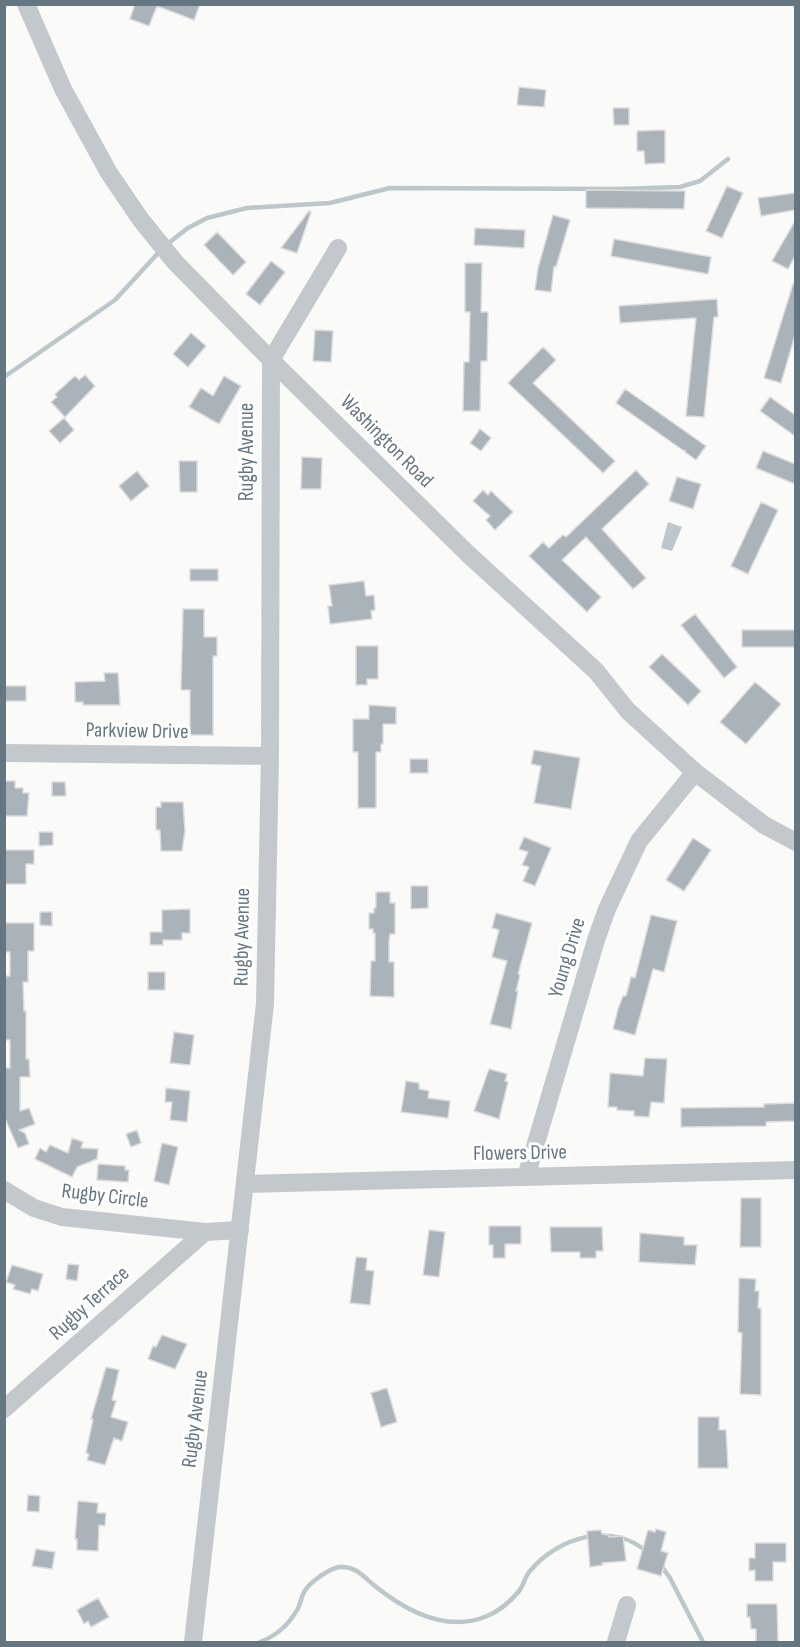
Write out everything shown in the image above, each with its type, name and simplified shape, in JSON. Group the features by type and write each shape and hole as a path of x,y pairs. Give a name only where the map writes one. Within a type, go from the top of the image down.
{"street":[{"name":"Washington Road","path":"26,4 63,89 109,173 175,262 468,554 596,671 628,711 695,772 764,825 795,842"},
{"path":"271,360 338,248"},
{"name":"Rugby Avenue","path":"193,1642 265,1004 270,756 271,360"},
{"name":"Parkview Drive","path":"4,753 270,756"},
{"name":"Young Drive","path":"526,1177 607,909 639,841 695,772"},
{"name":"Flowers Drive","path":"245,1184 795,1170"},
{"name":"Rugby Circle","path":"4,1190 34,1208 62,1217 205,1232 240,1230"},
{"name":"Rugby Terrace","path":"4,1409 205,1232"},
{"path":"616,1642 627,1605"}],"shaded area":[{"path":"668,522 682,527 672,551 661,548"}],"building":[{"path":"135,4 200,4 194,20 157,6 149,26 130,19"},
{"path":"519,87 546,90 544,107 517,105"},
{"path":"613,108 629,108 629,125 614,125"},
{"path":"665,130 665,163 645,164 644,151 637,151 637,131"},
{"path":"727,186 743,193 722,238 706,231"},
{"path":"586,190 685,191 684,209 586,208"},
{"path":"795,193 795,210 761,216 758,198"},
{"path":"309,211 311,212 297,253 281,248"},
{"path":"553,215 570,220 556,267 554,266 551,292 535,290 538,268"},
{"path":"795,221 795,256 788,269 772,261"},
{"path":"475,228 525,230 524,248 474,245"},
{"path":"217,232 246,262 233,275 204,245"},
{"path":"614,239 711,257 708,274 611,256"},
{"path":"271,261 285,272 260,305 246,294"},
{"path":"465,263 482,263 481,312 488,312 487,361 481,361 480,411 463,411 464,362 469,362 470,312 465,312"},
{"path":"793,284 795,284 795,335 781,383 764,378"},
{"path":"717,299 718,317 714,317 704,417 686,416 696,318 620,323 619,306"},
{"path":"315,330 333,331 331,362 313,361"},
{"path":"191,333 206,346 188,367 173,354"},
{"path":"543,347 556,360 533,383 615,461 603,473 508,383"},
{"path":"85,375 95,386 65,417 51,402 57,397 55,394 75,376 79,380"},
{"path":"224,376 241,386 219,424 189,407 201,388 213,396"},
{"path":"625,389 706,446 696,460 616,403"},
{"path":"770,397 795,415 795,436 760,411"},
{"path":"64,418 74,430 60,443 49,431"},
{"path":"480,429 491,438 481,451 470,443"},
{"path":"763,451 795,464 795,484 756,468"},
{"path":"302,457 322,458 321,489 301,489"},
{"path":"179,461 197,461 197,492 180,492"},
{"path":"636,470 649,484 602,529 646,578 633,589 586,537 562,560 601,597 587,612 529,556 543,542 549,548 563,535 566,537"},
{"path":"137,471 149,486 131,501 119,486"},
{"path":"677,477 701,484 693,509 669,501"},
{"path":"483,490 488,495 491,491 513,512 495,530 486,520 490,516 473,501"},
{"path":"761,502 778,510 748,574 731,566"},
{"path":"190,569 218,569 218,581 190,581"},
{"path":"364,581 366,596 374,595 375,610 371,611 372,619 330,624 328,606 332,606 329,585"},
{"path":"183,609 204,609 204,637 217,637 217,656 213,656 213,735 190,735 190,690 181,690"},
{"path":"695,614 737,667 724,678 681,625"},
{"path":"742,630 795,630 795,647 742,647"},
{"path":"356,646 378,646 378,679 367,679 367,685 356,685"},
{"path":"662,654 701,691 688,705 649,667"},
{"path":"104,673 118,673 120,705 83,705 83,702 75,702 75,682 105,681"},
{"path":"755,682 781,704 746,744 720,722"},
{"path":"4,686 26,686 26,701 4,701"},
{"path":"369,705 396,707 396,724 383,724 381,752 376,752 376,808 358,808 358,752 353,752 353,719 369,719"},
{"path":"534,750 580,758 571,809 534,803 541,766 531,764"},
{"path":"410,759 428,759 428,773 410,773"},
{"path":"4,781 15,781 15,788 23,788 23,793 29,793 27,816 4,816"},
{"path":"52,782 65,782 66,796 52,796"},
{"path":"161,802 183,802 185,831 182,851 161,851 160,830 156,830 156,807 161,807"},
{"path":"39,832 53,832 53,845 39,846"},
{"path":"524,837 551,848 535,886 523,881 529,867 522,865 528,852 519,849"},
{"path":"693,838 711,850 684,891 666,880"},
{"path":"4,850 34,850 34,864 26,864 26,884 4,884"},
{"path":"411,886 428,886 428,908 411,909"},
{"path":"376,892 390,892 390,903 395,903 395,934 390,934 389,941 389,962 394,962 394,997 370,996 371,961 375,961 375,933 373,929 369,929 369,913 374,913 374,908 376,908"},
{"path":"190,909 190,933 182,933 182,940 163,940 163,945 150,945 150,932 162,932 162,910"},
{"path":"40,912 52,912 52,926 40,925"},
{"path":"496,913 532,923 518,974 520,975 516,991 518,991 511,1029 490,1024 507,961 492,957 499,930 492,928"},
{"path":"651,915 677,921 664,972 653,969 635,1035 613,1029 618,1009 623,996 626,996 631,977 635,978"},
{"path":"4,923 34,923 34,951 28,951 28,982 23,982 24,1011 26,1011 26,1059 29,1059 30,1077 20,1077 20,1111 29,1108 35,1124 19,1130 25,1133 29,1144 18,1148 4,1116 4,1068 10,1068 10,1040 4,1040 4,987 6,976 10,976 10,952 4,952"},
{"path":"148,972 165,972 165,990 148,990"},
{"path":"174,1032 194,1035 190,1065 170,1063"},
{"path":"645,1058 667,1059 664,1103 651,1102 649,1117 634,1116 634,1111 608,1107 610,1073 643,1076"},
{"path":"489,1069 507,1074 505,1081 508,1082 499,1119 474,1111"},
{"path":"406,1081 419,1083 419,1089 429,1091 428,1098 450,1101 448,1118 401,1112"},
{"path":"166,1088 190,1091 187,1122 170,1120 172,1102 165,1102"},
{"path":"795,1103 795,1121 766,1122 766,1126 681,1127 681,1108 764,1107 764,1104"},
{"path":"137,1130 141,1143 131,1147 126,1134"},
{"path":"72,1138 83,1142 81,1148 98,1149 97,1159 77,1167 72,1177 35,1159 40,1148 46,1152 50,1145 68,1153"},
{"path":"162,1143 178,1147 169,1185 154,1181"},
{"path":"98,1164 125,1166 125,1170 129,1170 128,1182 97,1180"},
{"path":"741,1198 761,1198 761,1247 740,1247"},
{"path":"489,1226 521,1226 521,1244 505,1244 505,1258 493,1258 493,1245 489,1245"},
{"path":"550,1227 602,1227 603,1251 596,1251 596,1258 580,1258 580,1252 551,1252"},
{"path":"429,1230 445,1232 439,1277 423,1275"},
{"path":"640,1233 684,1237 684,1245 697,1245 695,1265 639,1262"},
{"path":"356,1257 367,1258 366,1270 374,1271 370,1305 350,1303"},
{"path":"68,1264 79,1265 77,1281 66,1279"},
{"path":"12,1265 43,1274 38,1291 32,1289 30,1294 13,1289 15,1285 6,1282"},
{"path":"739,1278 756,1279 755,1291 759,1291 761,1395 740,1394 742,1333 738,1332"},
{"path":"162,1335 187,1344 175,1369 148,1359 153,1346 156,1347"},
{"path":"106,1367 119,1370 112,1400 116,1401 111,1417 128,1422 122,1441 114,1438 105,1465 87,1460 89,1454 86,1453 93,1419 91,1419"},
{"path":"387,1388 397,1422 381,1427 371,1393"},
{"path":"698,1417 719,1417 719,1430 726,1430 728,1468 698,1468"},
{"path":"28,1495 40,1496 39,1512 27,1511"},
{"path":"78,1501 98,1503 97,1513 106,1513 105,1526 99,1525 98,1551 77,1550 77,1539 75,1539"},
{"path":"656,1529 666,1532 661,1551 668,1553 661,1576 637,1569 648,1530 655,1532"},
{"path":"601,1530 602,1534 609,1537 623,1536 626,1561 602,1563 603,1565 590,1567 587,1531"},
{"path":"755,1543 786,1543 786,1562 773,1562 773,1581 755,1581 755,1570 749,1571 749,1558 755,1558"},
{"path":"36,1549 55,1552 52,1569 32,1566"},
{"path":"98,1598 109,1617 91,1627 88,1621 84,1624 77,1610"},
{"path":"747,1604 777,1604 778,1642 756,1642 756,1629 751,1629 750,1617 747,1617"}],"waterway":[{"path":"166,245 188,228 207,218 247,208 330,203 390,188 680,187 700,181 728,159"},
{"path":"4,377 115,300 160,251"},
{"path":"260,1642 277,1633 290,1620 309,1586 322,1575 340,1567 355,1570 387,1595 414,1611 442,1621 457,1622 472,1621 500,1609 519,1591 528,1573 542,1559 555,1549 570,1542 602,1535 618,1537 647,1552"},
{"path":"660,1564 670,1578 703,1642"}]}
